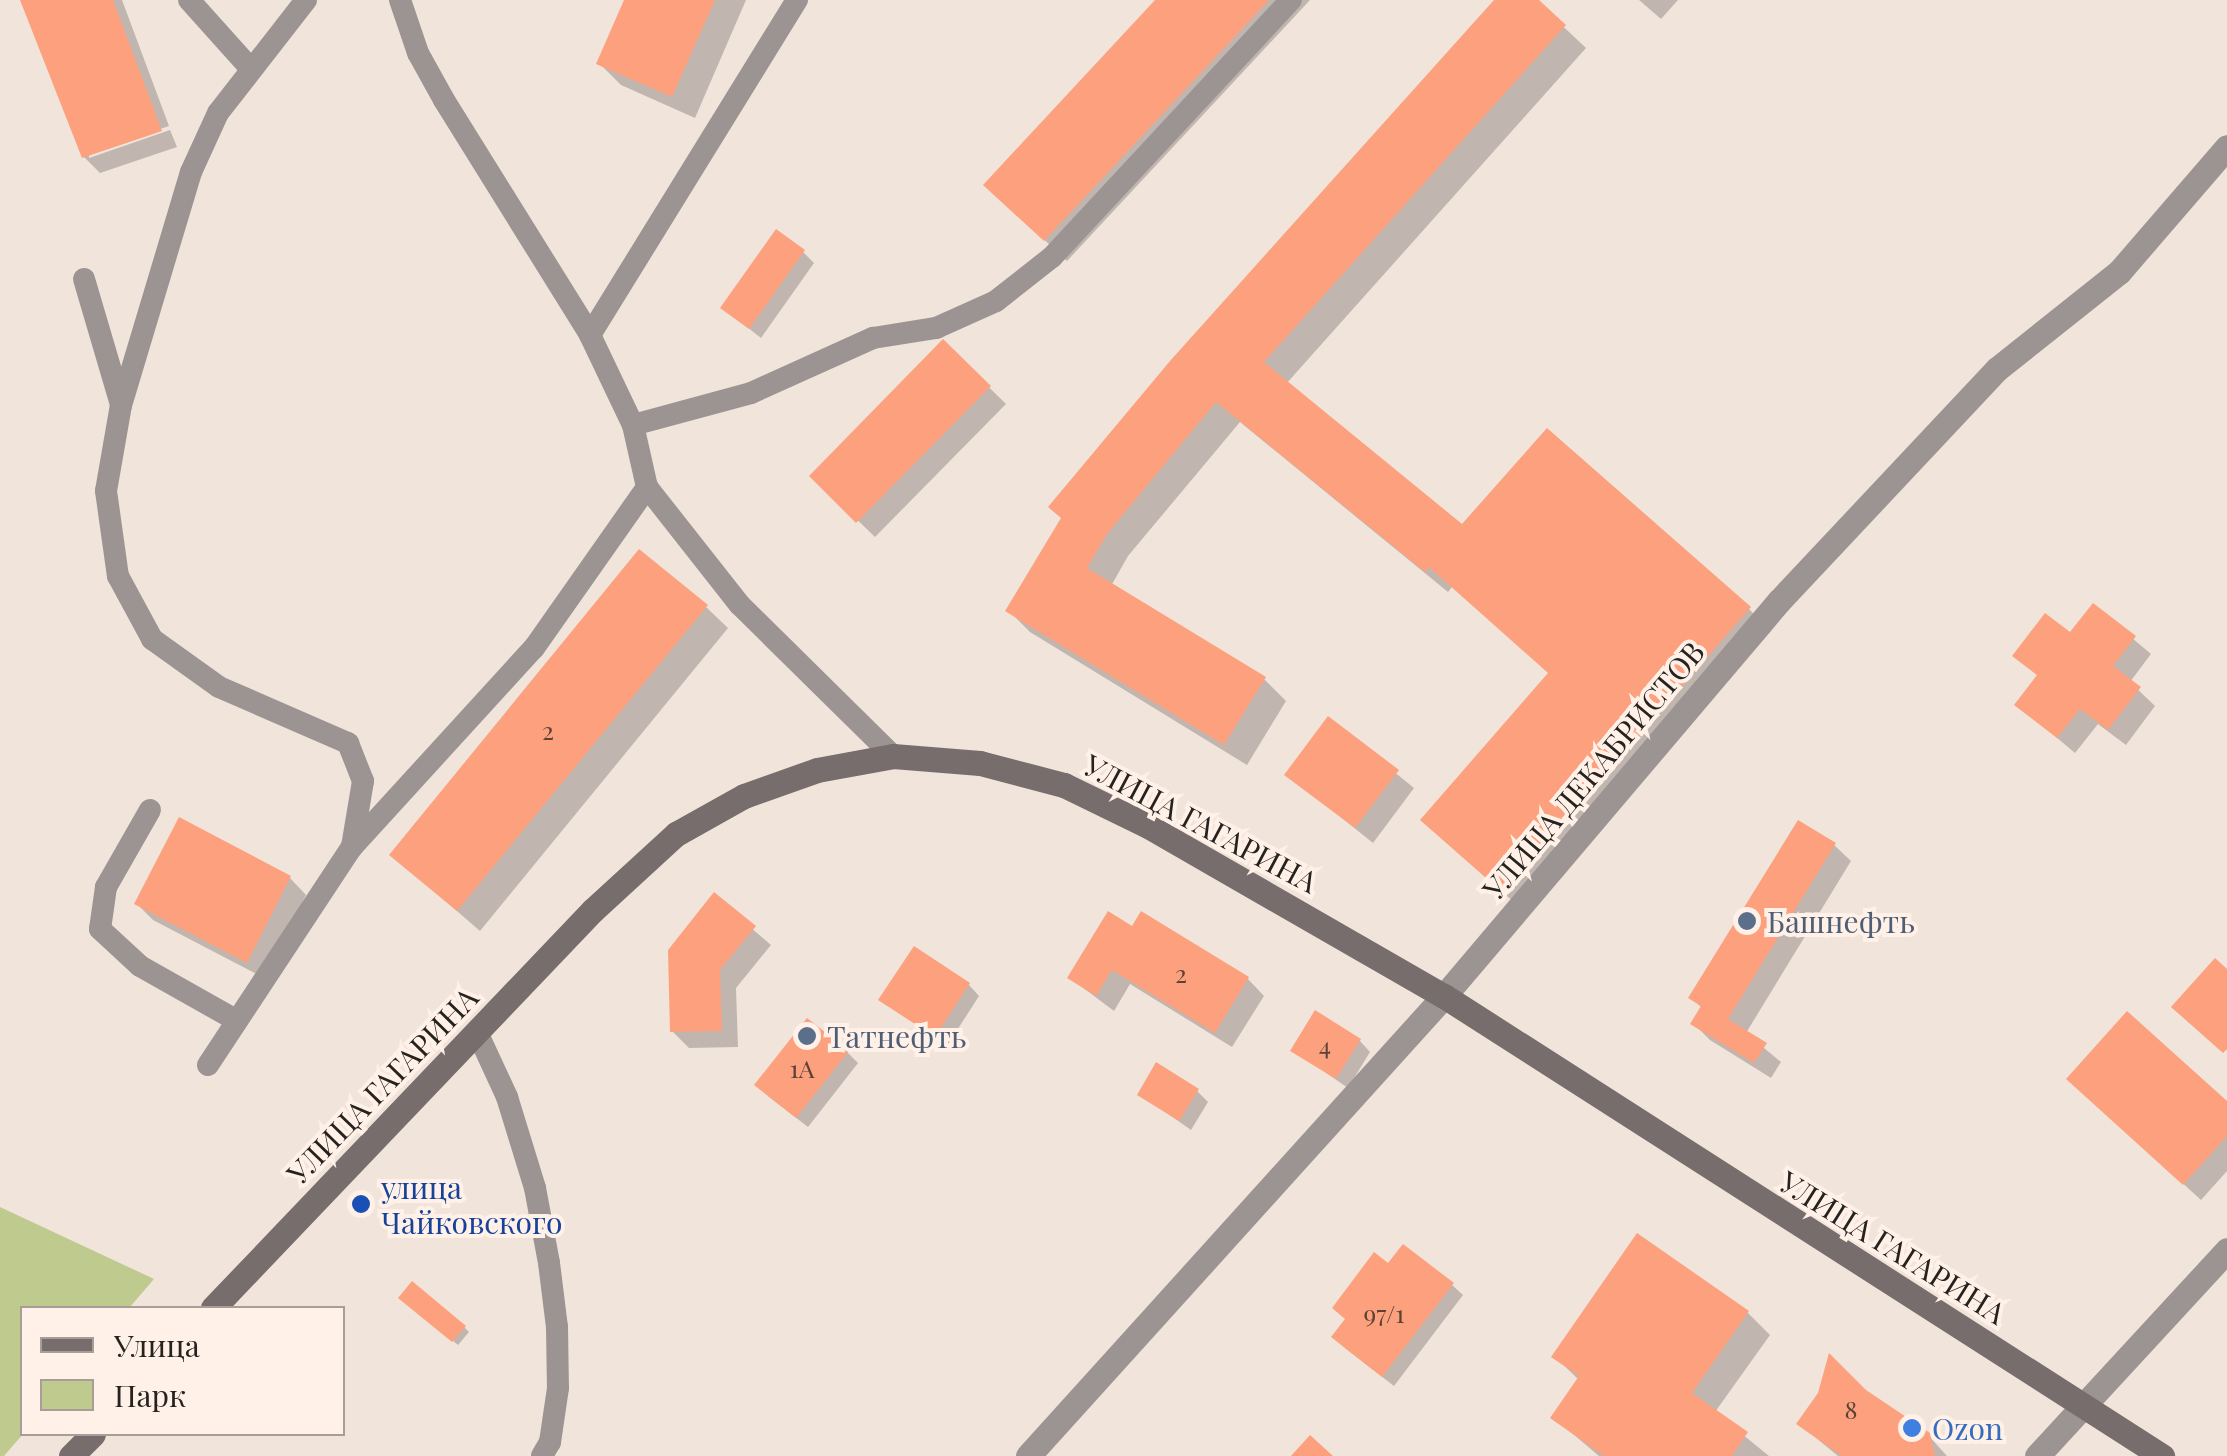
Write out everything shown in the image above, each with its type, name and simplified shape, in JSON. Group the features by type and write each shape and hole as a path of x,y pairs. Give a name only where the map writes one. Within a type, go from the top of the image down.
{"main road":[{"name":"УЛИЦА ГАГАРИНА","path":"215,1306 594,910 676,834 744,796 817,770 893,756 980,763 1064,785 1165,835 1444,996 2162,1456"},
{"path":"71,1456 91,1436"}],"street":[{"name":"УЛИЦА ДЕКАБРИСТОВ","path":"1028,1456 1444,996 1779,600 1998,370 2119,272 2227,146"},
{"path":"2037,1456 2227,1250"}],"lane":[{"path":"189,0 250,69"},
{"path":"306,0 218,112 191,172 121,405 106,492 118,576 152,639 219,686 348,743 363,781 352,847"},
{"path":"400,0 418,53 444,100 590,335 633,425 648,487 740,605 893,756"},
{"path":"590,335 798,0"},
{"path":"633,425 751,394 873,338 936,328 996,301 1052,258 1291,0"},
{"path":"84,279 121,405"},
{"path":"208,1065 352,847 534,648 648,487"},
{"path":"150,810 106,887 100,929 140,966 236,1020"},
{"path":"476,1032 507,1097 534,1188 549,1263 557,1327 558,1388 550,1442 542,1456"}],"green space":[{"path":"0,1207 154,1279 131,1306 20,1306 21,1436 0,1456"}],"building":[{"path":"20,0 113,0 162,131 82,158"},
{"path":"624,0 715,0 672,97 596,64"},
{"path":"1155,0 1269,0 1044,241 983,185"},
{"path":"1494,0 1539,0 1566,25 1264,362 1462,524 1547,428 1751,607 1502,892 1420,820 1548,673 1429,567 1425,572 1216,402 1107,534 1087,568 1266,677 1224,745 1005,611 1061,518 1048,507 1170,361"},
{"path":"776,229 805,250 749,329 720,308"},
{"path":"943,339 991,386 856,523 809,476"},
{"path":"639,549 708,605 457,911 389,855"},
{"path":"2093,603 2136,636 2113,666 2141,687 2108,730 2080,709 2057,738 2014,705 2037,675 2012,656 2045,613 2070,632"},
{"path":"1328,716 1399,770 1355,828 1284,775"},
{"path":"179,817 291,876 247,963 134,904"},
{"path":"1798,820 1836,843 1728,1019 1767,1043 1754,1063 1690,1024 1701,1006 1688,998"},
{"path":"714,892 756,926 720,970 722,1031 670,1032 668,950"},
{"path":"1108,911 1132,926 1141,911 1249,977 1215,1033 1112,970 1096,996 1067,978"},
{"path":"914,946 970,983 935,1037 878,1000"},
{"path":"2215,958 2227,969 2227,1049 2223,1053 2171,1007"},
{"path":"1315,1010 1361,1039 1336,1079 1290,1051"},
{"path":"2127,1011 2227,1101 2227,1136 2183,1185 2066,1079"},
{"path":"807,1018 849,1051 796,1118 754,1085"},
{"path":"1156,1062 1199,1089 1179,1121 1137,1095"},
{"path":"1637,1233 1749,1311 1692,1393 1748,1432 1732,1456 1604,1456 1550,1418 1579,1376 1551,1357"},
{"path":"1403,1244 1454,1283 1382,1377 1331,1337 1345,1319 1332,1308 1374,1252 1388,1263"},
{"path":"412,1281 466,1326 452,1342 398,1298"},
{"path":"1829,1353 1866,1390 1930,1433 1935,1456 1842,1456 1796,1424 1818,1393"},
{"path":"1310,1435 1333,1456 1291,1456"}],"place":[{"name":"Башнефть","path":"1747,921"},
{"name":"Татнефть","path":"807,1036"},
{"name":"улица Чайковского","path":"361,1204"},
{"name":"Ozon","path":"1912,1428"}]}
